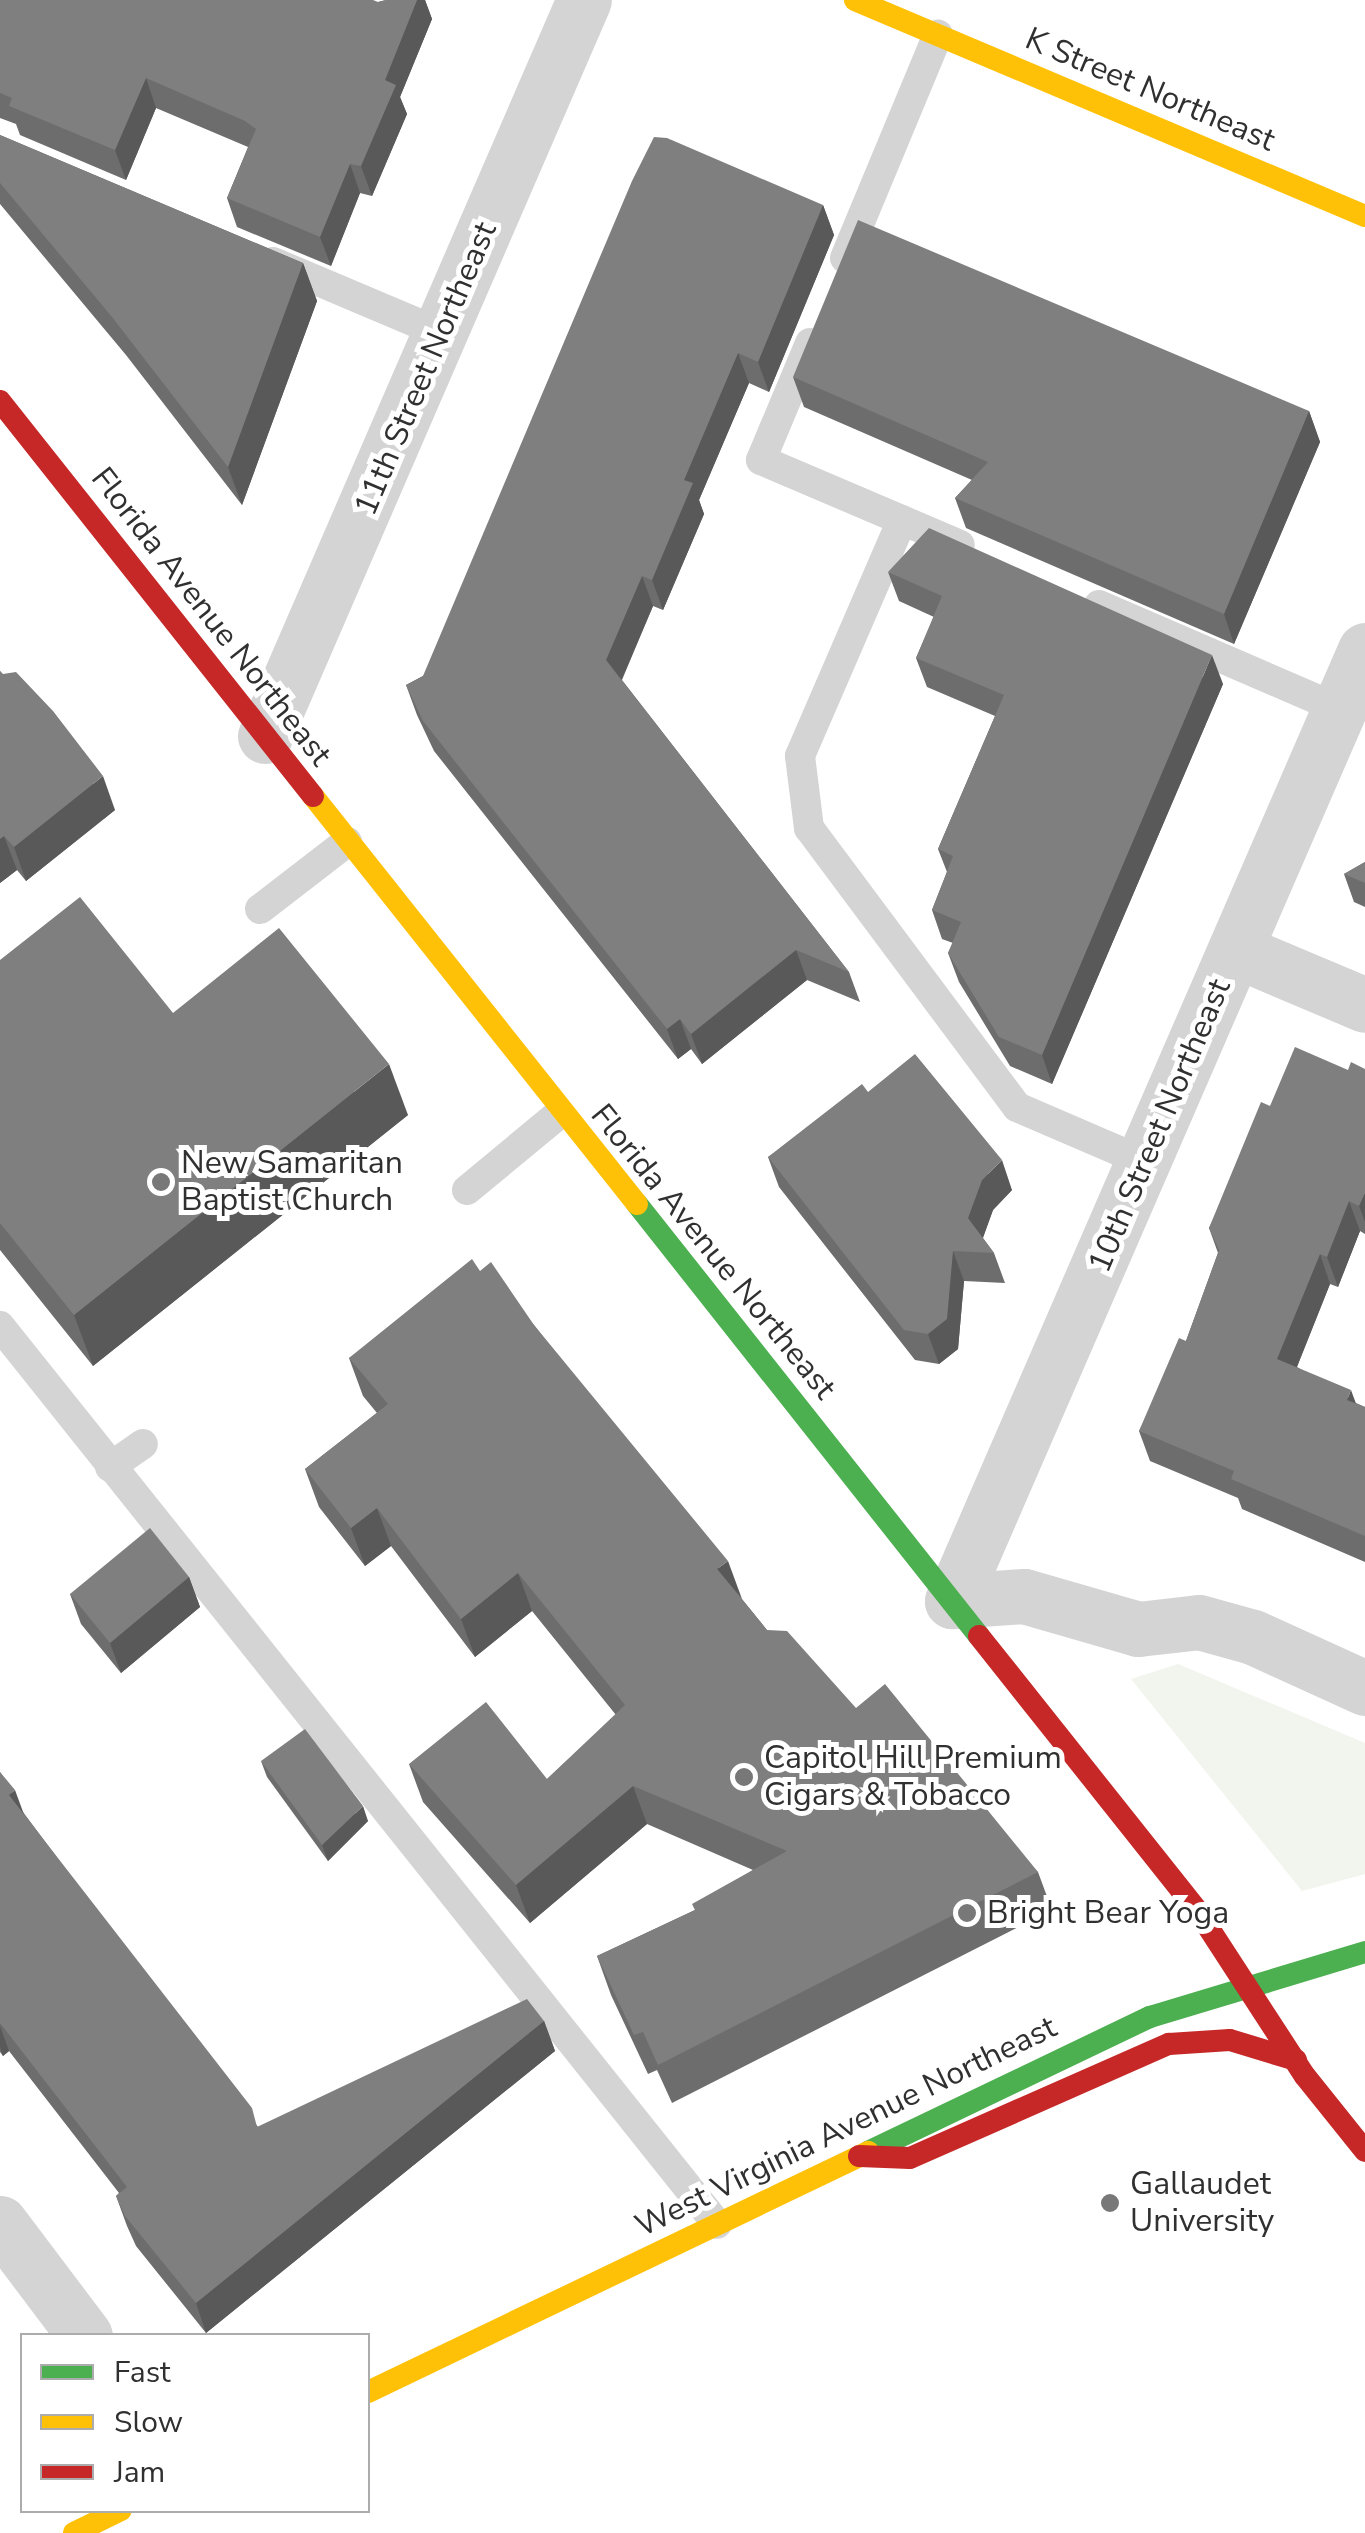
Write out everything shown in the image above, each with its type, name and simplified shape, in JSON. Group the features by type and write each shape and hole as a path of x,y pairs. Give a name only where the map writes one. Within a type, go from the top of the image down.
{"main road":[{"name":"K Street Northeast","path":"866,2 1365,216"},
{"name":"Florida Avenue Northeast","path":"0,401 559,1114 1199,1913 1296,2060 1365,2151"},
{"name":"West Virginia Avenue Northeast","path":"370,2391 1150,2017 1365,1952"},
{"path":"859,2156 910,2158 1169,2044 1230,2040 1296,2060"},
{"path":"74,2533 116,2513"}],"street":[{"name":"11th Street Northeast","path":"265,736 584,0"},
{"name":"10th Street Northeast","path":"952,1601 1365,650"},
{"path":"1235,950 1365,1006"},
{"path":"952,1601 1024,1596 1138,1629 1199,1622 1253,1637 1365,1688"},
{"path":"0,2223 83,2333"}],"lane":[{"path":"938,35 761,460 992,559"},
{"path":"236,246 441,333"},
{"path":"902,520 800,756 809,828 1017,1106 1145,1162"},
{"path":"1064,590 1339,709"},
{"path":"260,909 347,842"},
{"path":"467,1190 559,1114"},
{"path":"0,1326 717,2224"},
{"path":"110,1467 143,1444"}],"shaded area":[{"path":"1178,1664 1365,1743 1365,1874 1302,1891 1131,1679"}],"building":[{"path":"0,0 417,0 385,80 396,85 361,166 350,164 320,237 227,198 256,129 146,78 115,150 9,106 12,98 0,93"},
{"path":"0,135 303,263 228,467 112,317 0,183"},
{"path":"654,137 667,138 823,205 758,362 738,353 684,480 693,483 652,580 642,576 606,660 849,972 796,950 691,1034 680,1019 667,1029 423,721 406,685 423,676"},
{"path":"858,220 1309,411 1224,614 955,498 988,462 793,377"},
{"path":"929,528 1212,655 1042,1055 999,1037 948,953 961,922 932,910 953,856 938,849 1004,695 916,658 942,596 888,572"},
{"path":"0,671 16,672 53,711 103,776 14,847 4,836 0,839"},
{"path":"1365,862 1365,883 1344,874"},
{"name":"New Samaritan Baptist Church","path":"80,897 173,1013 279,928 389,1064 74,1315 0,1223 0,960"},
{"path":"1295,1047 1348,1070 1351,1062 1365,1069 1365,1193 1359,1206 1349,1201 1327,1257 1320,1254 1277,1359 1351,1390 1347,1400 1365,1407 1365,1536 1231,1479 1234,1471 1139,1431 1179,1338 1186,1341 1219,1250 1209,1228 1261,1102 1270,1106"},
{"path":"915,1054 1002,1160 982,1180 968,1218 994,1253 953,1251 947,1319 928,1334 904,1330 768,1157 862,1084 868,1092"},
{"path":"472,1259 480,1271 491,1262 534,1325 728,1561 717,1569 767,1630 787,1631 856,1708 885,1684 1038,1872 658,2065 643,2032 634,2035 597,1956 695,1910 692,1904 787,1851 633,1786 516,1885 409,1764 486,1702 547,1779 625,1705 518,1573 461,1619 377,1508 351,1528 305,1469 388,1404 349,1358"},
{"path":"150,1528 189,1577 110,1643 70,1594"},
{"path":"305,1729 363,1806 322,1845 261,1761"},
{"path":"0,1772 15,1790 9,1795 252,2108 257,2127 527,1999 544,2021 196,2303 125,2216 116,2196 127,2187 0,2023"}],"traffic: fast":[{"path":"637,1204 979,1636"},
{"path":"868,2152 1150,2017 1365,1952"}],"traffic: slow":[{"path":"855,0 1365,216"},
{"path":"313,796 637,1204"},
{"path":"370,2391 868,2152"},
{"path":"74,2533 115,2513"}],"traffic: jam":[{"path":"0,401 313,796"},
{"path":"979,1636 1199,1913 1305,2076 1365,2151"},
{"path":"859,2156 910,2158 1169,2044 1230,2040 1296,2060"}],"place":[{"name":"New Samaritan Baptist Church","path":"161,1182"},
{"name":"Capitol Hill Premium Cigars & Tobacco","path":"744,1777"},
{"name":"Bright Bear Yoga","path":"967,1913"},
{"name":"Gallaudet University","path":"1110,2203"}]}
